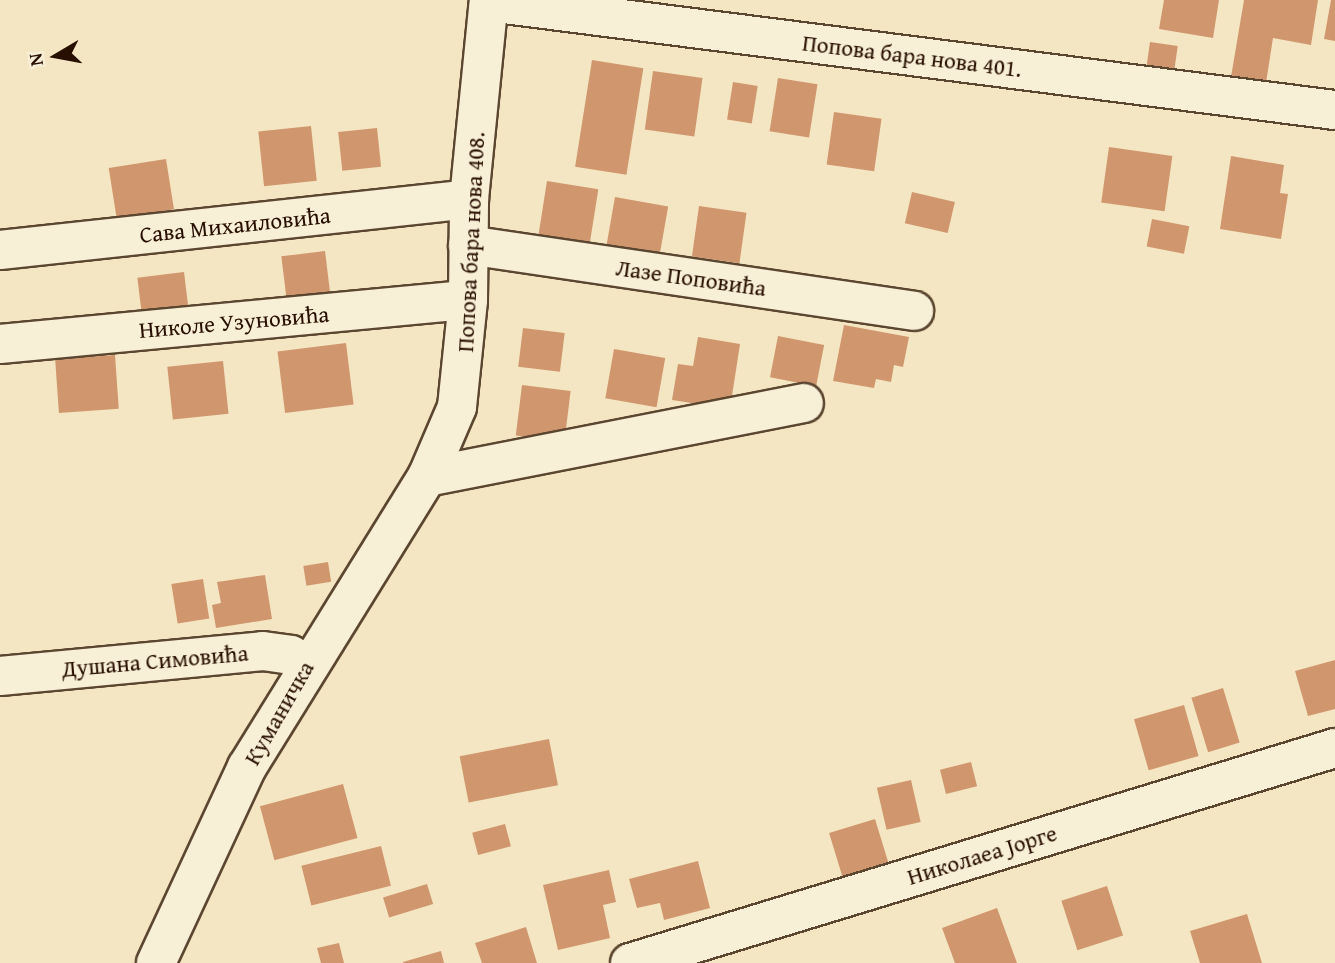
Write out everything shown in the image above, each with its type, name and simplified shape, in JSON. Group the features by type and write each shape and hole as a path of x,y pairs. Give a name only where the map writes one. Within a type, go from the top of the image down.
{"street":[{"name":"Попова бара нова 401.","path":"489,1 1335,110"},
{"name":"Попова бара нова 408.","path":"426,477 457,407 468,300 469,199 489,1"},
{"name":"Сава Михаиловића","path":"0,250 469,199"},
{"name":"Лазе Поповића","path":"468,245 914,311"},
{"name":"Николе Узуновића","path":"0,344 468,300"},
{"path":"426,477 804,403"},
{"name":"Куманичка","path":"156,963 247,767 307,664 426,477"},
{"name":"Душана Симовића","path":"0,676 263,651 291,655 307,664"},
{"name":"Николаеа Јорге","path":"630,963 1335,748"}],"building":[{"path":"1164,0 1219,0 1213,38 1159,29"},
{"path":"1244,0 1318,0 1311,45 1273,38 1266,83 1231,77"},
{"path":"1331,0 1335,0 1335,41 1324,39"},
{"path":"1150,42 1178,46 1173,78 1146,74"},
{"path":"592,60 643,68 626,175 575,167"},
{"path":"653,71 703,78 694,136 645,129"},
{"path":"778,78 818,84 809,138 770,131"},
{"path":"733,82 758,86 752,123 727,120"},
{"path":"834,112 882,119 874,171 827,164"},
{"path":"311,126 317,181 264,186 258,132"},
{"path":"377,128 381,167 342,171 338,132"},
{"path":"1109,147 1172,156 1165,211 1101,202"},
{"path":"1231,156 1284,165 1280,193 1288,194 1281,239 1220,229"},
{"path":"166,159 174,209 117,218 109,168"},
{"path":"547,181 598,189 588,253 537,245"},
{"path":"912,192 955,202 948,233 905,223"},
{"path":"615,197 668,206 659,260 606,250"},
{"path":"699,206 747,213 739,263 692,257"},
{"path":"1152,219 1189,226 1184,254 1147,246"},
{"path":"325,251 331,297 287,302 281,256"},
{"path":"184,272 189,313 142,318 137,278"},
{"path":"844,325 909,337 903,367 894,365 891,382 876,379 874,388 833,381"},
{"path":"523,328 565,333 560,372 518,367"},
{"path":"778,336 824,345 816,386 770,377"},
{"path":"698,337 740,344 730,409 672,400 678,364 693,366"},
{"path":"346,343 354,405 285,413 278,351"},
{"path":"614,349 665,358 657,407 605,398"},
{"path":"115,355 119,409 59,413 55,359"},
{"path":"223,361 229,414 173,420 167,367"},
{"path":"522,385 571,391 564,442 516,436"},
{"path":"328,562 331,582 306,586 303,566"},
{"path":"265,575 272,619 216,628 212,605 221,603 217,582"},
{"path":"203,579 209,619 178,624 171,584"},
{"path":"1335,660 1335,709 1308,716 1295,671"},
{"path":"1223,688 1240,743 1208,752 1191,698"},
{"path":"1184,705 1199,756 1149,770 1134,719"},
{"path":"549,739 558,785 469,803 460,756"},
{"path":"971,762 977,786 946,794 940,770"},
{"path":"911,780 921,822 887,830 877,788"},
{"path":"343,784 357,838 274,860 260,806"},
{"path":"875,819 889,866 843,880 829,833"},
{"path":"505,824 511,846 478,855 472,833"},
{"path":"381,846 391,886 311,906 301,866"},
{"path":"698,861 710,908 664,920 660,903 637,908 629,879"},
{"path":"609,870 616,902 603,905 610,938 558,950 543,885"},
{"path":"427,884 433,904 389,918 383,897"},
{"path":"1107,886 1123,935 1077,950 1061,901"},
{"path":"997,908 1017,963 955,963 942,928"},
{"path":"1247,914 1262,963 1200,963 1190,931"},
{"path":"526,927 537,963 482,963 475,943"},
{"path":"339,943 344,963 321,963 317,948"},
{"path":"441,951 444,963 403,963 403,962"}]}
